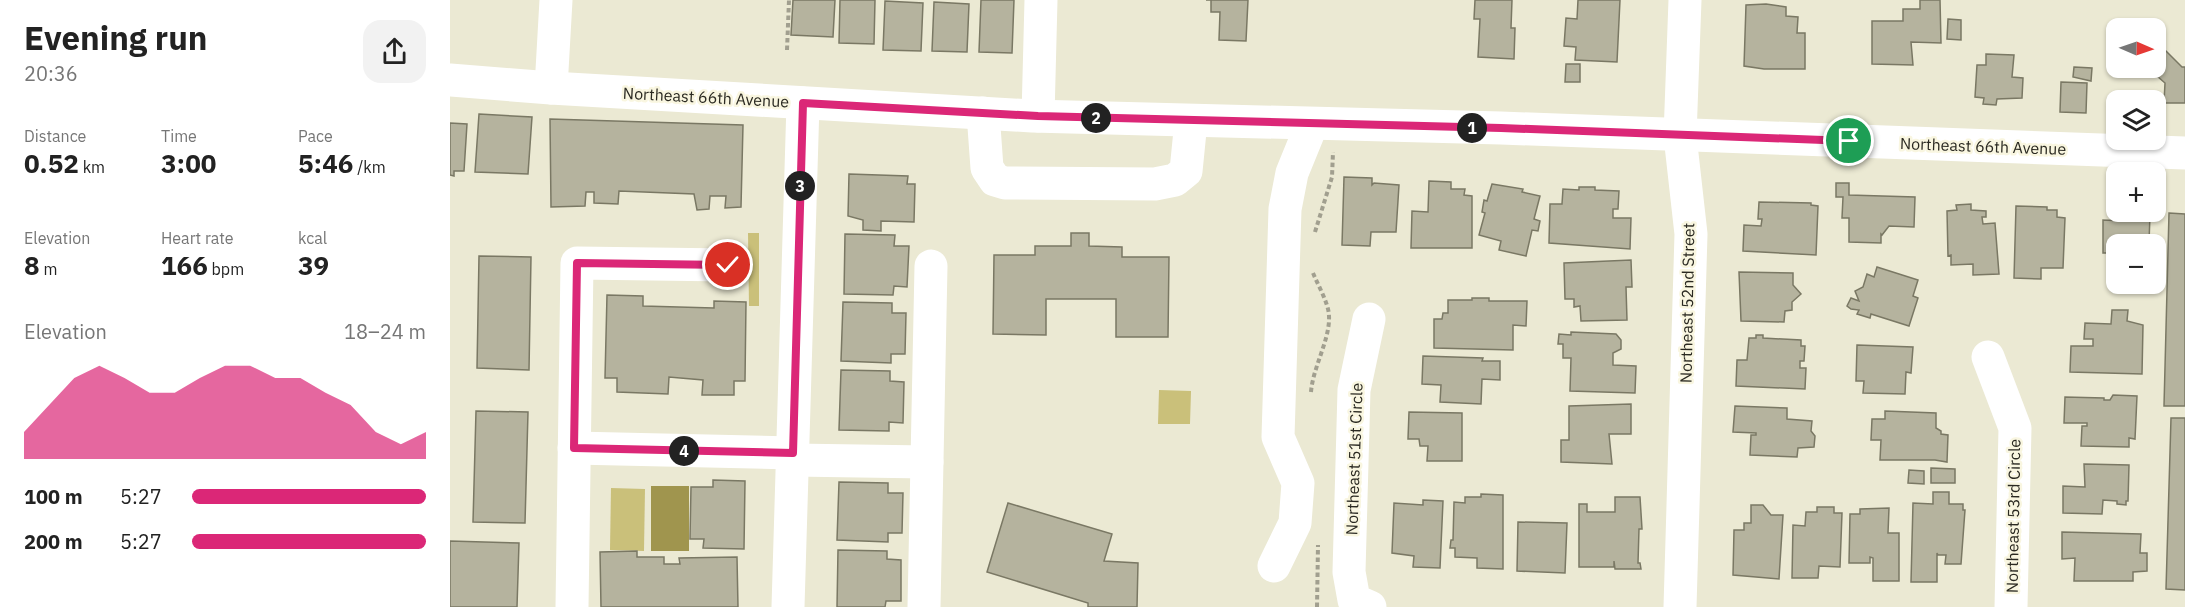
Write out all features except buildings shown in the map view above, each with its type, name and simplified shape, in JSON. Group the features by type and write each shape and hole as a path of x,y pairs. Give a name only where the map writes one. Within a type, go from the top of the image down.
{"street":[{"path":"551,88 556,0"},
{"path":"1038,116 1041,0"},
{"name":"Northeast 52nd Street","path":"1680,607 1691,234 1680,136 1685,0"},
{"name":"Northeast 66th Avenue","path":"450,80 551,88 1038,116 2185,153"},
{"path":"788,607 803,103"},
{"path":"983,113 987,168 994,180 1005,183 1155,184 1175,180 1186,171 1191,120"},
{"path":"1274,566 1295,523 1298,483 1278,438 1285,209 1292,173 1312,124"},
{"path":"572,607 577,263 728,265"},
{"path":"924,607 931,266"},
{"name":"Northeast 51st Circle","path":"1362,604 1349,572 1354,390 1369,319"},
{"name":"Northeast 53rd Circle","path":"1988,357 2015,428 2011,607"},
{"path":"574,448 927,462"}],"path":[{"path":"787,50 789,0"},
{"path":"1314,235 1332,177 1334,148"},
{"path":"1310,396 1312,374 1328,334 1328,310 1311,266"},
{"path":"1317,607 1318,536"}],"shaded area":[{"path":"748,233 759,233 759,306 749,306"},
{"path":"1159,390 1191,391 1190,424 1158,424"},
{"path":"651,486 689,486 689,551 651,551"},
{"path":"611,488 645,489 644,551 610,550"}],"route":[{"path":"728,265 577,263 574,448 793,453 803,103 1038,116 1501,128 1849,141"}]}
